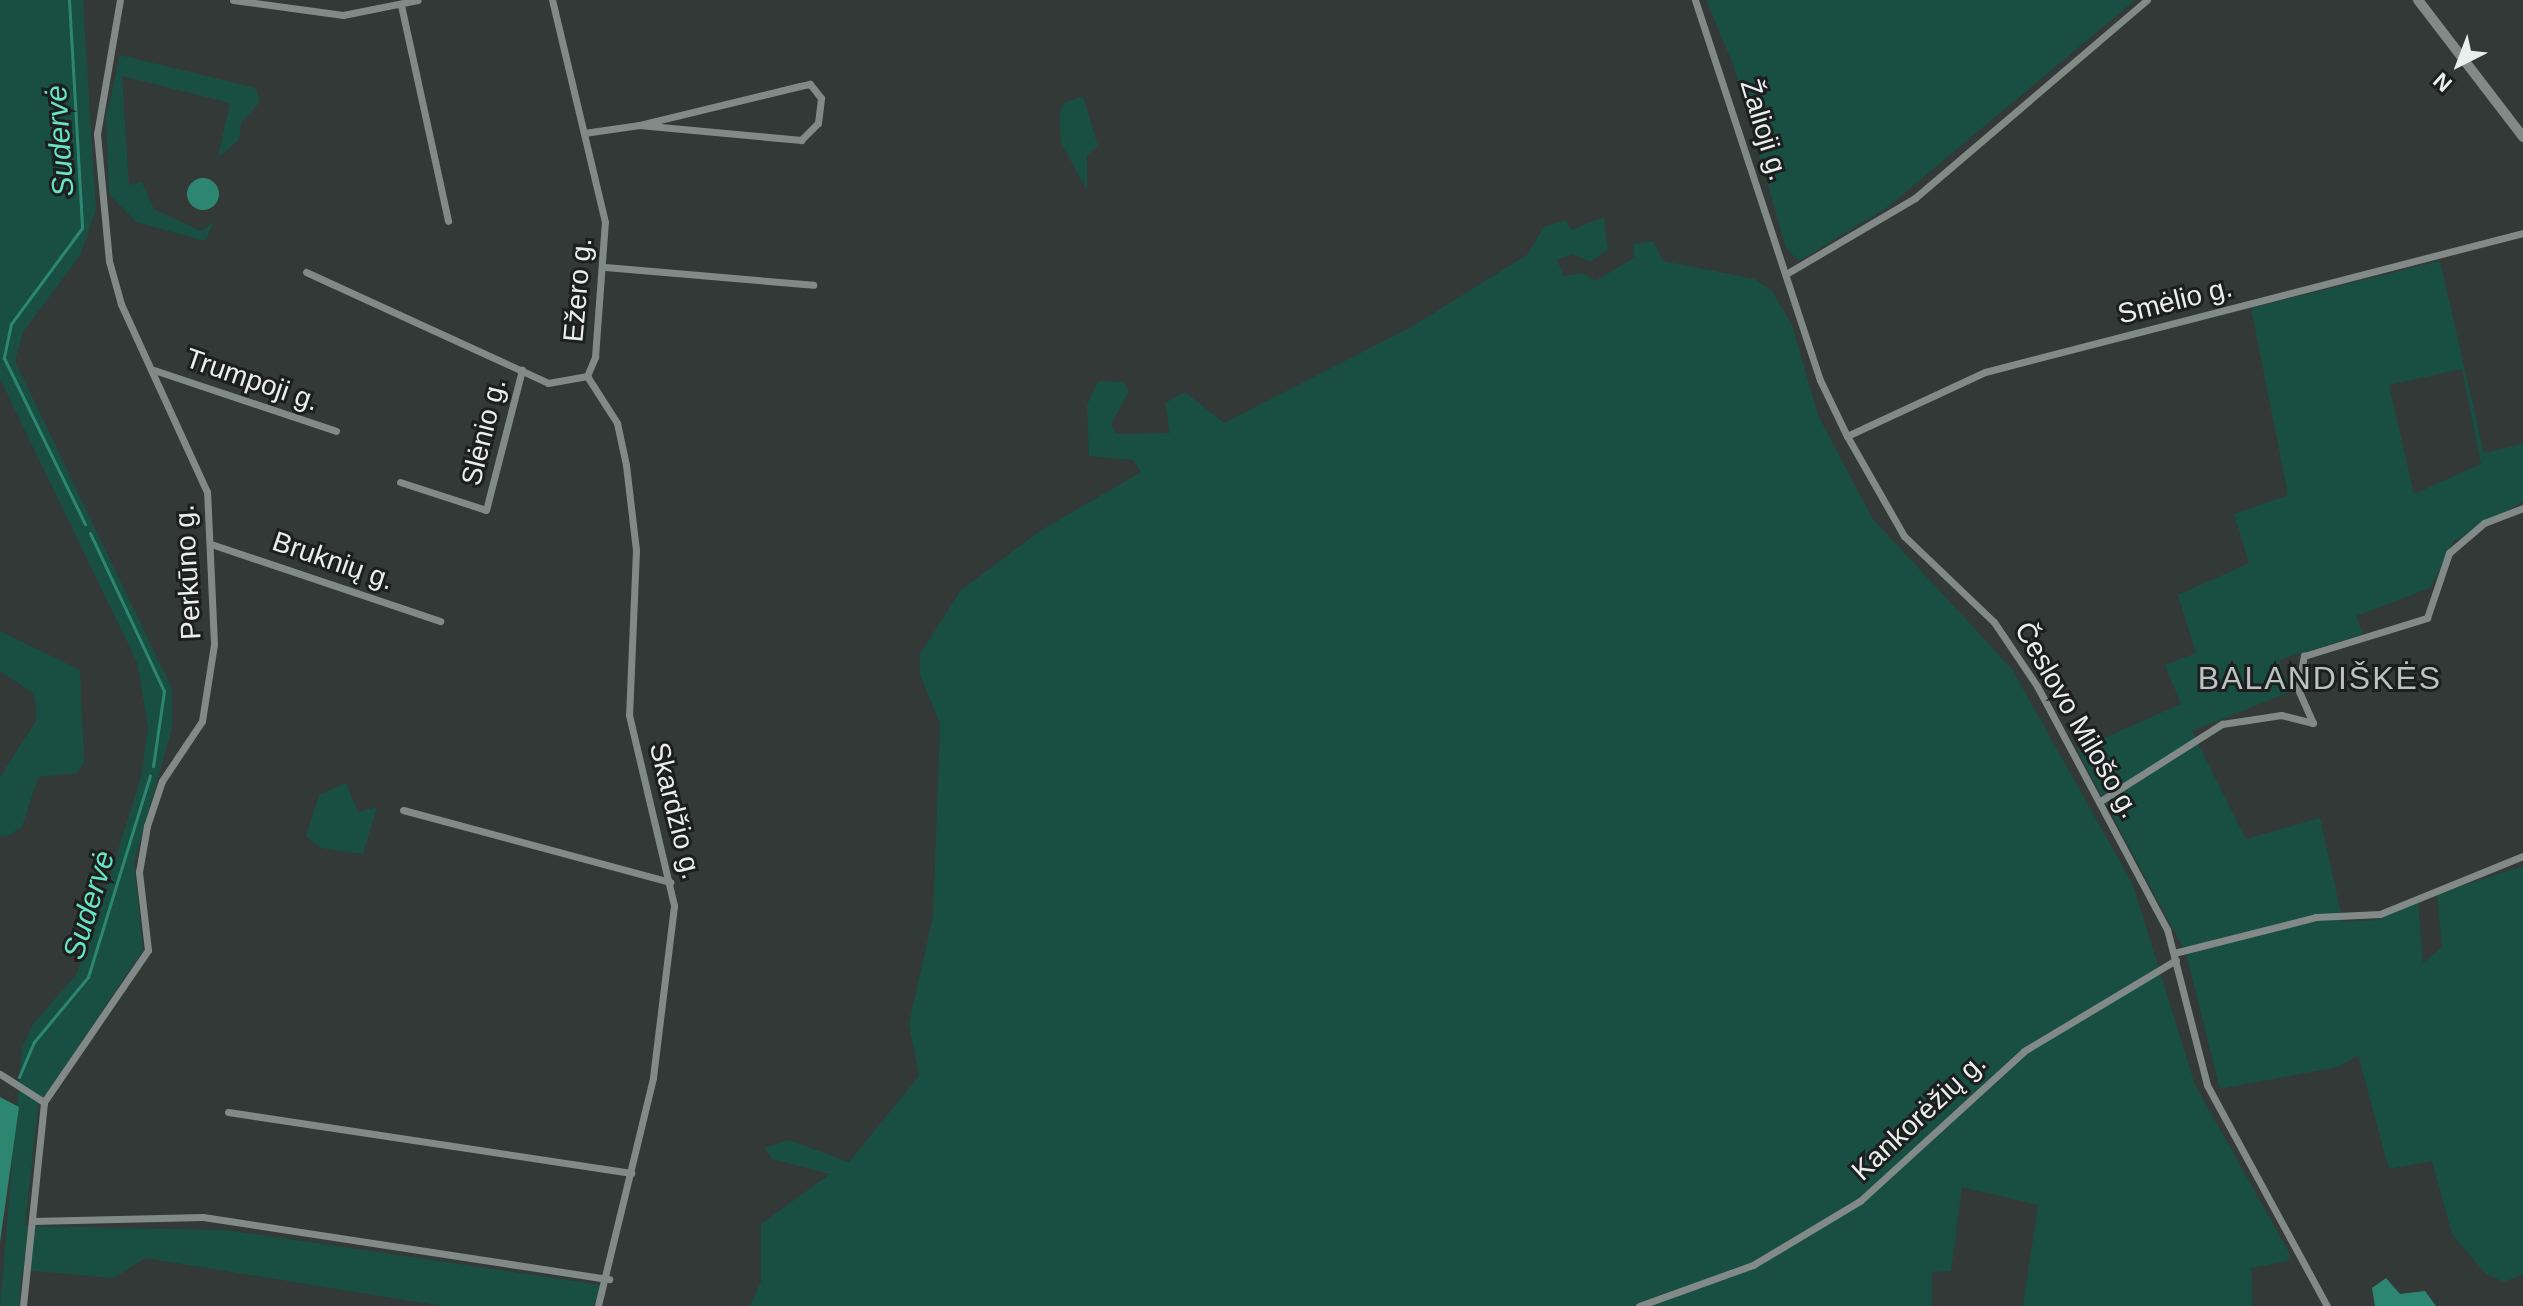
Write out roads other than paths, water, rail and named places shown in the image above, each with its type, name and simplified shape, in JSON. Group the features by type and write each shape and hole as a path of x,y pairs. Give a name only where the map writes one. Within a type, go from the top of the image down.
{"street":[{"name":"Perkūno g.","path":"23,1306 44,1102 148,950 139,872 162,781 204,711 216,614 204,480 114,282 97,162 120,0"},
{"path":"233,0 343,15 418,0"},
{"name":"Ežero g.","path":"306,272 556,385 587,376 605,267 605,222 552,0"},
{"name":"Žalioji g.","path":"1695,0 1786,274"},
{"path":"1786,274 1915,198 2147,0"},
{"path":"2418,0 2523,137"},
{"path":"401,5 448,221"},
{"path":"584,133 639,125 807,84 821,98 818,123 801,140 639,125"},
{"name":"Smėlio g.","path":"1847,436 1985,372 2523,233"},
{"path":"605,267 813,285"},
{"name":"Česlovo Milošo g.","path":"1786,274 1847,436 1904,536 2015,650 2099,802 2175,957 2207,1085 2327,1306"},
{"name":"Trumpoji g.","path":"154,370 336,431"},
{"name":"Slėnio g.","path":"400,482 486,510 522,370"},
{"name":"Skardžio g.","path":"587,376 617,423 626,465 636,550 629,715 670,882 665,1006 609,1279 598,1306"},
{"path":"2099,802 2210,728 2281,715 2313,723 2298,689 2304,656 2427,618 2449,553 2473,529 2523,508"},
{"name":"Bruknių g.","path":"211,544 440,621"},
{"path":"403,810 670,882"},
{"path":"2175,957 2316,917 2380,914 2523,856"},
{"name":"Kankorėžių g.","path":"1639,1306 1753,1265 1860,1201 2034,1043 2175,957"},
{"path":"0,1074 44,1102"},
{"path":"228,1112 631,1173"},
{"path":"32,1221 203,1217 609,1279"}],"waterway":[{"name":"Sudervė","path":"69,0 82,228 11,324 4,358 85,524"},
{"name":"Sudervė","path":"90,533 164,691 153,766"},
{"name":"Sudervė","path":"19,1077 34,1042 88,977 150,775"}],"district":[{"name":"BALANDIŠKĖS","path":"2320,678"}]}
